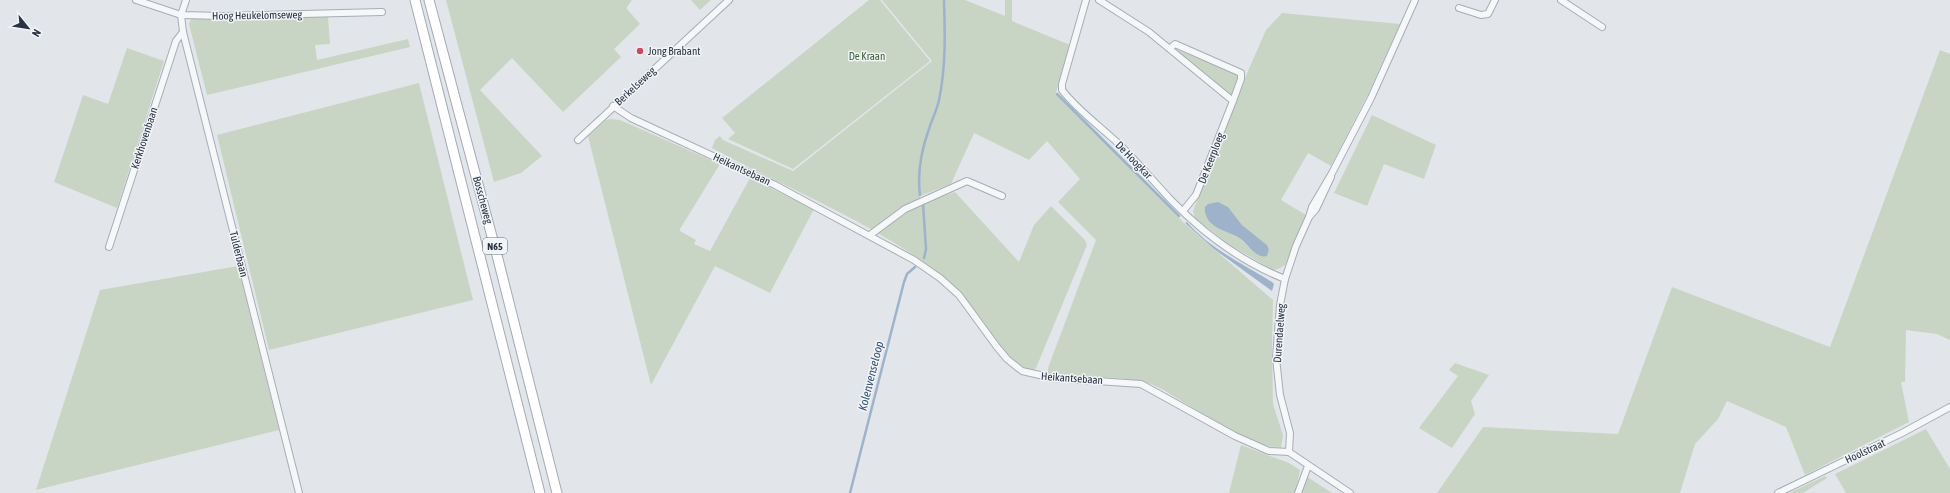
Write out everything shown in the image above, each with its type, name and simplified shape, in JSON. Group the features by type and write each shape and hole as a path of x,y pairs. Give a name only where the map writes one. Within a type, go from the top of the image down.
{"main road":[{"name":"Bosscheweg","path":"415,0 540,493"},
{"name":"Bosscheweg","path":"429,0 499,263 557,493"}],"street":[{"name":"Hoog Heukelomseweg","path":"136,0 181,15 224,16 382,12"},
{"path":"181,15 186,0"},
{"name":"Berkelseweg","path":"578,140 729,0"},
{"name":"De Hoogkar","path":"1086,0 1062,84 1062,90 1125,150 1200,227 1230,249 1272,274 1285,279"},
{"path":"1099,0 1149,32 1233,102"},
{"name":"Durendaelweg","path":"1289,452 1290,433 1280,395 1276,358 1280,304 1285,279 1296,246 1309,218 1312,207 1332,173 1371,98 1415,0"},
{"path":"1459,8 1481,15 1488,14 1495,0"},
{"path":"1562,0 1568,2 1602,27"},
{"name":"Tulderbaan","path":"181,15 183,32 299,493"},
{"name":"Kerkhovenbaan","path":"109,247 176,41 183,32"},
{"name":"De Keerploeg","path":"1170,48 1175,44 1241,73 1242,79 1196,195 1183,211"},
{"name":"Heikantsebaan","path":"613,106 631,118 730,163 870,235 914,260 952,289 1007,360 1022,371 1053,378 1141,384 1235,436 1269,451 1289,452"},
{"path":"870,235 905,209 924,199 967,181 1002,196"},
{"name":"Hoolstraat","path":"1778,493 1902,434 1950,407"},
{"path":"1289,452 1350,493"},
{"path":"1298,493 1308,466"}],"green space":[{"path":"446,0 632,0 627,9 640,24 614,49 621,57 563,112 512,58 480,90 542,156 521,173 494,182"},
{"path":"691,0 711,0 700,10"},
{"name":"De Kraan","path":"869,0 880,0 930,61 793,169 728,139 735,133 722,118"},
{"path":"882,0 965,0 1005,16 1005,0 1012,0 1012,21 1070,45 1056,93 1185,224 1273,300 1273,404 1283,435 1281,448 1269,446 1244,437 1151,384 1130,379 1057,377 1048,374 1048,368 1096,240 1058,202 1080,179 1047,141 1029,160 974,133 951,184 920,196 920,204 955,192 1019,262 1034,225 1051,206 1085,240 1087,245 1036,368 1033,371 1014,361 993,338 960,292 947,280 916,257 888,239 830,207 712,148 715,140 720,136 723,140 793,171 932,61"},
{"path":"1282,13 1400,24 1368,94 1331,166 1308,153 1281,200 1306,215 1285,265 1273,270 1230,245 1195,218 1193,211 1248,71 1266,30","holes":["1205,207 1229,209 1242,225 1267,245 1269,250 1267,256 1253,251 1239,238 1212,224 1207,218"]},
{"path":"328,17 330,44 315,45 317,60 408,39 410,47 207,95 189,24 191,19"},
{"path":"127,48 164,61 117,208 54,182 83,95 108,104"},
{"path":"1177,50 1237,74 1238,79 1232,94 1228,94"},
{"path":"1940,50 1950,54 1950,340 1937,334 1906,330 1905,382 1901,382 1909,422 1805,475 1786,427 1727,401 1718,419 1695,444 1680,493 1437,493 1483,427 1618,434 1672,287 1830,347"},
{"path":"419,83 473,300 269,350 217,135"},
{"path":"1372,115 1436,145 1424,179 1384,164 1367,206 1334,193"},
{"path":"606,120 620,120 720,164 680,229 680,231 696,240 694,244 710,251 750,178 814,209 770,293 715,266 651,385 588,136"},
{"path":"238,266 279,430 36,490 100,290"},
{"path":"1455,363 1489,375 1471,401 1475,414 1452,448 1419,428 1458,376 1449,370"},
{"path":"1926,429 1950,469 1950,493 1846,493 1835,474"},
{"path":"1241,445 1289,463 1300,470 1295,493 1229,493"},
{"path":"1306,476 1332,493 1301,493"},
{"path":"1825,476 1827,478 1803,493 1789,493"}],"water":[{"path":"1218,202 1228,207 1242,225 1267,245 1269,250 1267,256 1260,256 1242,240 1210,222 1205,214 1205,207 1208,204"},
{"path":"1187,222 1205,240 1216,248 1272,282 1274,284 1272,291 1214,249 1185,223"}],"waterway":[{"name":"Kolenvenseloop","path":"920,195 919,170 922,153 938,104 943,75 945,38 944,0"},
{"path":"1057,94 1179,216"},
{"name":"Kolenvenseloop","path":"923,204 926,249 924,258"},
{"name":"Kolenvenseloop","path":"850,493 904,282 907,274 915,267"}],"place":[{"name":"Jong Brabant","path":"640,51"}]}
